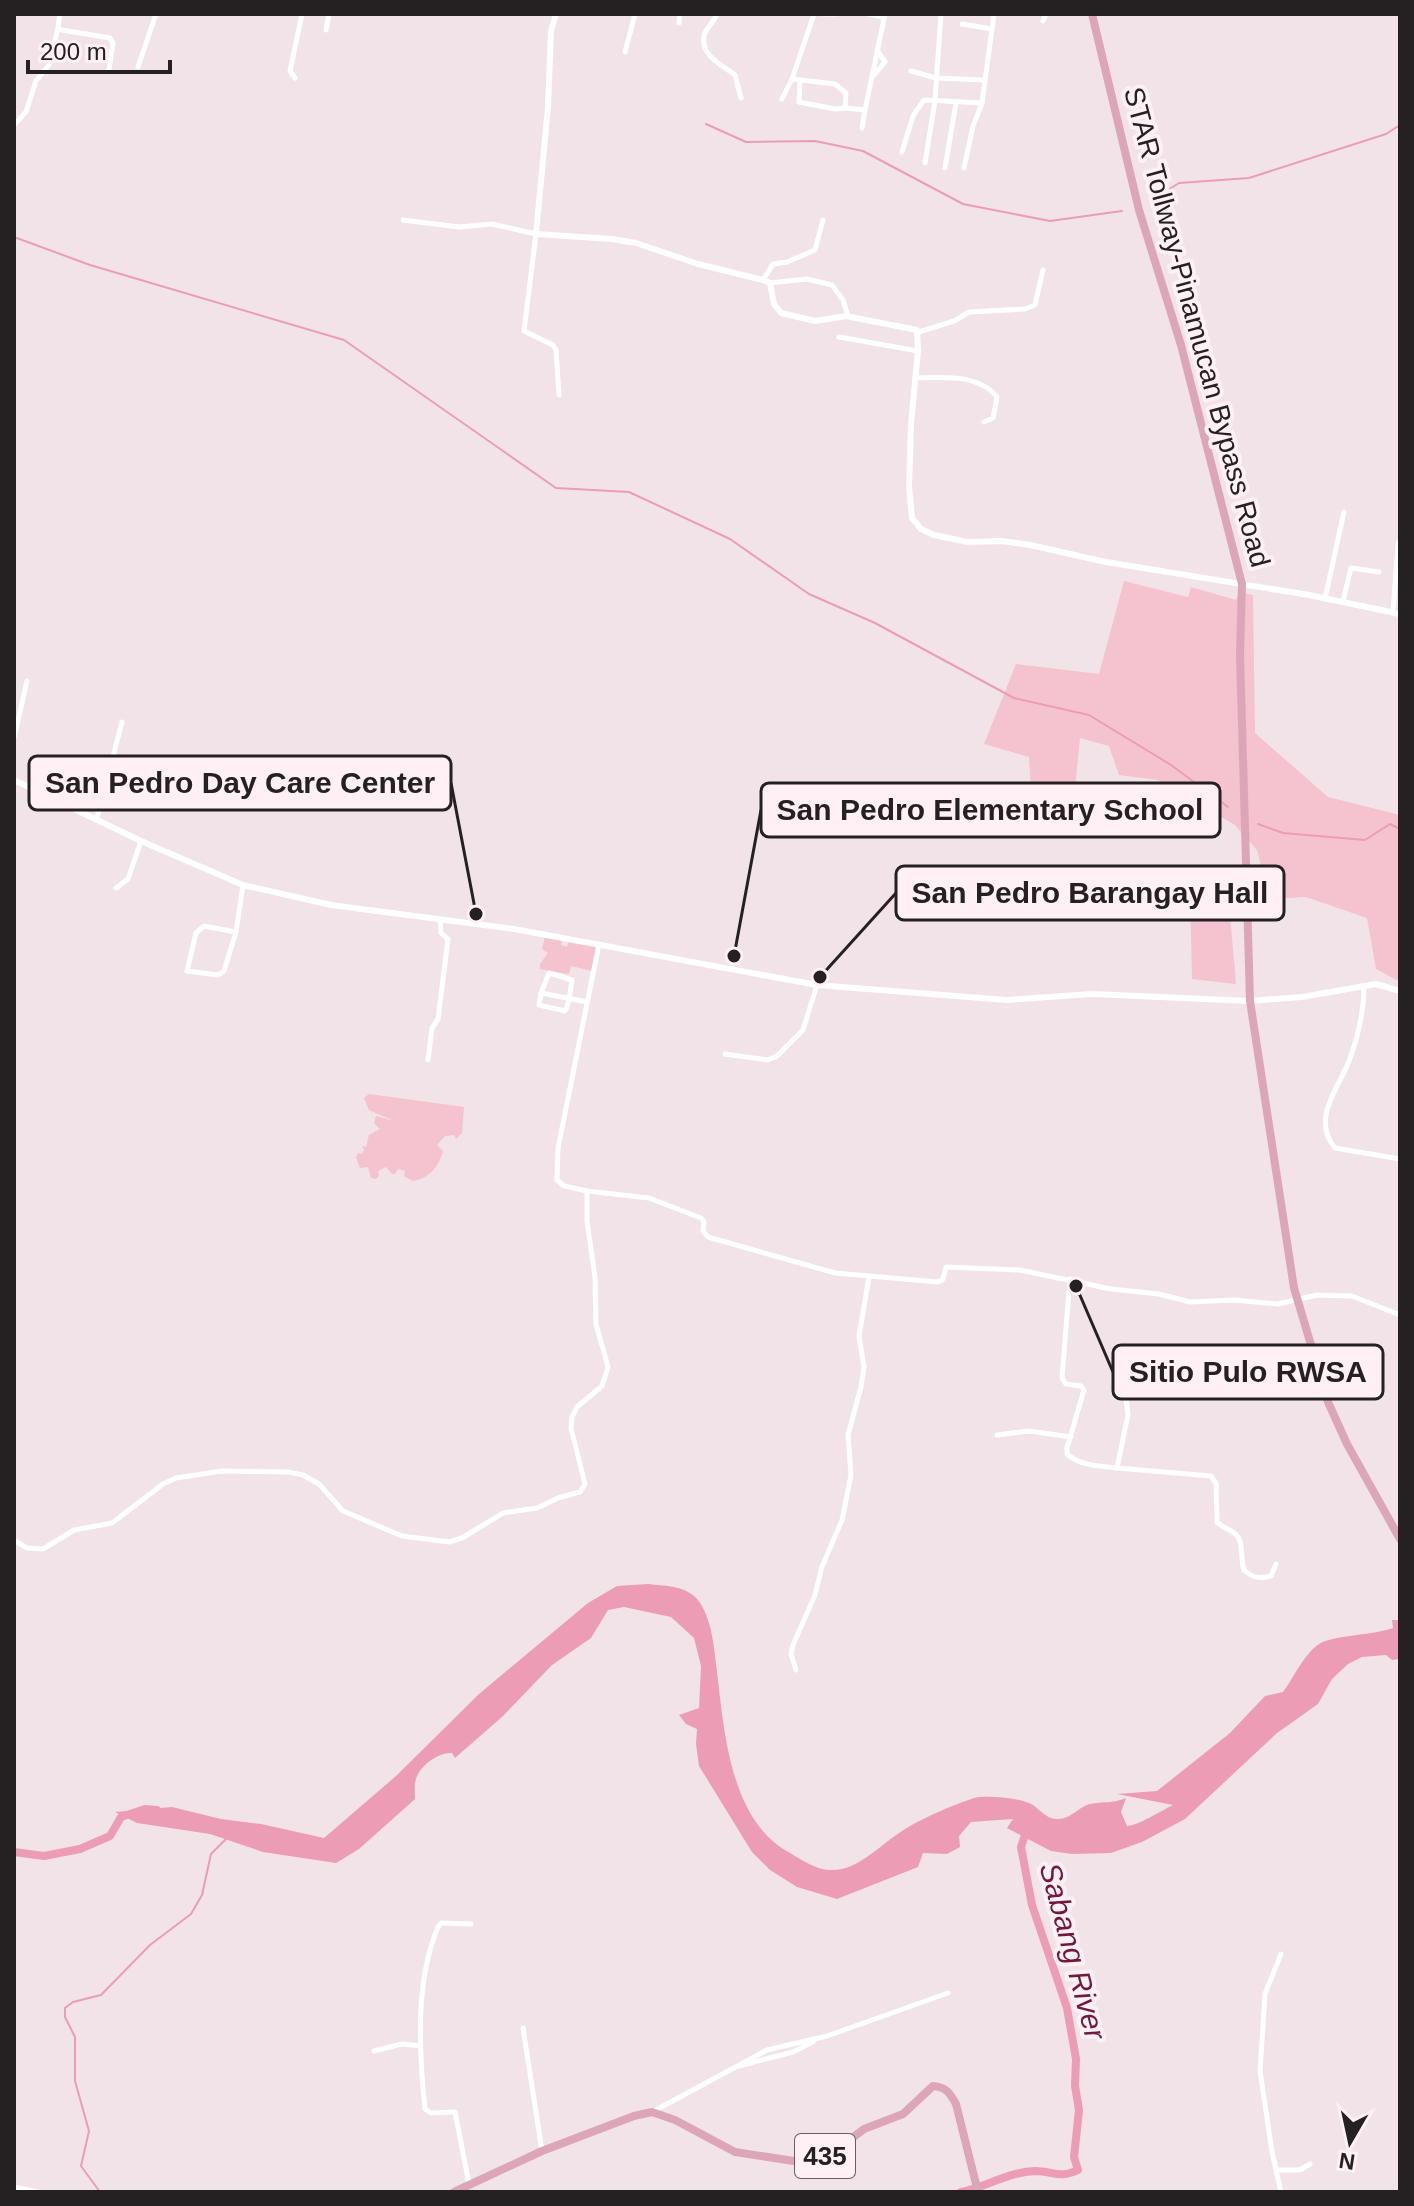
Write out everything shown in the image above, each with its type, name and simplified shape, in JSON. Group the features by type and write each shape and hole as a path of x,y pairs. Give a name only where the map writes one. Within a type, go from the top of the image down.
{"main road":[{"name":"STAR Tollway-Pinamucan Bypass Road","path":"1092,14 1139,210 1181,345 1242,584 1240,655 1250,1001 1297,1299 1334,1416 1400,1539"},
{"name":"435","path":"652,2112 675,2120 735,2152 805,2161 828,2155 864,2129 903,2114 933,2086 942,2087 956,2104 978,2192"},
{"path":"454,2192 542,2151 652,2112"}],"street":[{"path":"14,125 26,112 36,81 49,65 60,14"},
{"path":"138,67 156,14"},
{"path":"295,78 290,71 302,14"},
{"path":"326,30 329,14"},
{"path":"556,14 551,31 548,107 524,331 555,348 559,395"},
{"path":"625,52 635,14"},
{"path":"679,23 680,14"},
{"path":"717,14 706,31 704,42 715,63 735,75 741,98"},
{"path":"782,99 814,14"},
{"path":"823,14 837,14"},
{"path":"862,128 884,16 868,14"},
{"path":"925,163 935,100 941,14"},
{"path":"964,168 973,126 982,103 994,14"},
{"path":"1043,21 1046,14"},
{"path":"962,24 992,29"},
{"path":"58,28 110,38 113,43 109,70"},
{"path":"872,77 884,65 877,50"},
{"path":"911,71 936,78 985,80"},
{"path":"792,79 840,86 846,93 845,108"},
{"path":"800,80 799,102 835,109 865,110"},
{"path":"902,152 913,116 922,101 982,103"},
{"path":"945,168 956,103"},
{"path":"403,220 459,227 492,224 536,234 636,243 698,264 766,281 807,279 832,285 843,300 848,316"},
{"path":"823,220 815,250 787,262 773,264 766,281 774,304 781,313 815,321 848,316 919,332 954,321 969,312 1031,307 1037,302 1043,270"},
{"path":"919,332 911,424 909,503 912,518 921,529 934,535 968,542 1019,543 1106,562 1343,601 1396,613 1398,543"},
{"path":"839,337 918,351"},
{"path":"916,378 955,378 989,388 997,399 994,417 984,422"},
{"path":"1325,598 1344,512"},
{"path":"1343,601 1351,568 1379,572"},
{"path":"14,738 27,681"},
{"path":"97,818 122,722"},
{"path":"14,780 141,841 243,885 331,905 514,929 817,985 1006,1000 1092,994 1250,1001 1302,997 1364,985 1382,985 1400,991"},
{"path":"116,888 128,879 141,841"},
{"path":"236,932 204,926 200,928 187,971 222,974 236,932 243,885"},
{"path":"428,1060 432,1028 438,1019 448,939 441,933 440,919"},
{"path":"599,944 556,1173 557,1180 564,1186 659,1201 701,1218 703,1231 708,1237 835,1273 938,1282 943,1279 946,1267 1020,1270 1190,1302 1234,1300 1270,1304 1317,1295 1352,1296 1400,1315"},
{"path":"549,973 572,980 565,1011 539,1005 541,993 549,973"},
{"path":"725,1054 768,1060 777,1056 803,1030 817,985"},
{"path":"1364,985 1360,1023 1348,1064 1337,1083 1325,1121 1325,1132 1335,1148 1400,1159"},
{"path":"541,993 587,1002"},
{"path":"14,1540 27,1548 43,1549 74,1530 112,1523 163,1484 176,1478 222,1471 303,1475 319,1484 343,1511 366,1522 402,1536 449,1542 462,1538 503,1513 537,1508 580,1492 585,1484 571,1428 572,1417 577,1407 602,1386 608,1367 596,1324 587,1191"},
{"path":"796,1670 791,1654 793,1645 842,1520 851,1475 848,1435 864,1367 859,1336 869,1277"},
{"path":"1070,1279 1062,1378 1066,1384 1081,1386 1084,1390 1067,1448 1071,1458 1094,1466 1211,1476 1216,1483 1217,1522 1240,1540 1244,1570 1256,1578 1262,1578 1271,1576 1276,1564"},
{"path":"1117,1468 1128,1415 1126,1399"},
{"path":"997,1435 1029,1431 1071,1437"},
{"path":"469,2184 455,2112 431,2113 425,2109 421,2046 423,1979 436,1932 441,1923 471,1924"},
{"path":"1281,1954 1265,1994 1261,2040 1263,2104 1282,2191"},
{"path":"652,2112 767,2050 821,2038 948,1993"},
{"path":"523,2028 542,2151"},
{"path":"374,2051 402,2044 421,2046"},
{"path":"1278,2170 1300,2170 1310,2164"},
{"path":"14,2187 37,2192"}],"shaded area":[{"path":"1124,581 1188,597 1191,587 1236,600 1239,592 1253,595 1255,733 1328,797 1400,815 1400,982 1376,969 1367,918 1306,897 1270,899 1230,915 1236,984 1192,979 1190,891 1229,878 1263,873 1257,850 1235,825 1158,780 1119,775 1109,746 1080,738 1073,810 1032,803 1029,757 984,744 1016,664 1099,674"},
{"path":"545,936 562,940 561,945 567,947 569,941 597,946 592,971 571,966 569,974 540,969 548,953 542,949"},
{"path":"369,1094 464,1107 462,1133 456,1139 454,1135 445,1136 437,1145 443,1151 441,1156 433,1170 424,1177 413,1181 404,1176 405,1171 398,1169 392,1174 386,1167 378,1171 376,1179 371,1178 368,1167 360,1168 356,1157 358,1153 362,1154 362,1146 366,1147 369,1135 380,1129 374,1123 376,1116 394,1121 369,1110 364,1098"},
{"path":"648,1584 684,1590 694,1596 704,1610 712,1637 733,1769 741,1795 753,1818 769,1838 790,1853 829,1870 849,1867 918,1822 979,1797 1021,1801 1054,1819 1067,1817 1090,1804 1126,1798 1121,1812 1127,1826 1137,1823 1173,1805 1117,1794 1157,1791 1230,1733 1265,1696 1283,1692 1306,1657 1323,1642 1393,1628 1392,1620 1400,1620 1400,1659 1392,1660 1386,1655 1362,1657 1348,1664 1332,1679 1318,1704 1277,1733 1185,1819 1142,1842 1111,1853 1072,1854 1051,1851 1007,1828 1013,1819 971,1822 959,1836 960,1847 947,1854 923,1853 918,1867 837,1899 797,1887 770,1870 752,1852 699,1766 697,1729 686,1724 679,1715 699,1708 701,1666 694,1638 671,1617 624,1607 608,1610 591,1638 552,1665 503,1716 455,1758 452,1753 447,1753 426,1764 416,1779 415,1799 359,1849 336,1863 263,1852 210,1834 137,1823 115,1812 172,1807 324,1838 396,1776 479,1694 588,1603 617,1586"}],"waterway":[{"path":"706,124 746,142 815,141 863,151 963,204 1050,221 1122,211"},
{"path":"1151,201 1179,183 1249,178 1386,134 1400,125"},
{"path":"14,237 90,265 344,340 556,488 629,492 730,539 809,594 875,623 1014,698 1089,715 1171,765 1228,807"},
{"path":"1258,824 1283,833 1365,840 1390,824 1400,829"},
{"path":"14,1852 44,1856 80,1849 110,1836 121,1817 145,1809 157,1810"},
{"name":"Sabang River","path":"961,2192 1025,2172 1061,2174 1078,2170 1074,2157 1079,2110 1075,2086 1076,2059 1067,2008 1032,1905 1021,1847 1027,1829"},
{"path":"100,2192 81,2166 89,2131 75,2081 75,2037 65,2017 65,2008 73,2002 101,1995 150,1945 191,1914 202,1895 211,1854 226,1839"}],"place":[{"name":"San Pedro Day Care Center","path":"476,914"},
{"name":"San Pedro Elementary School","path":"734,956"},
{"name":"San Pedro Barangay Hall","path":"820,977"},
{"name":"Sitio Pulo RWSA","path":"1076,1286"}]}
